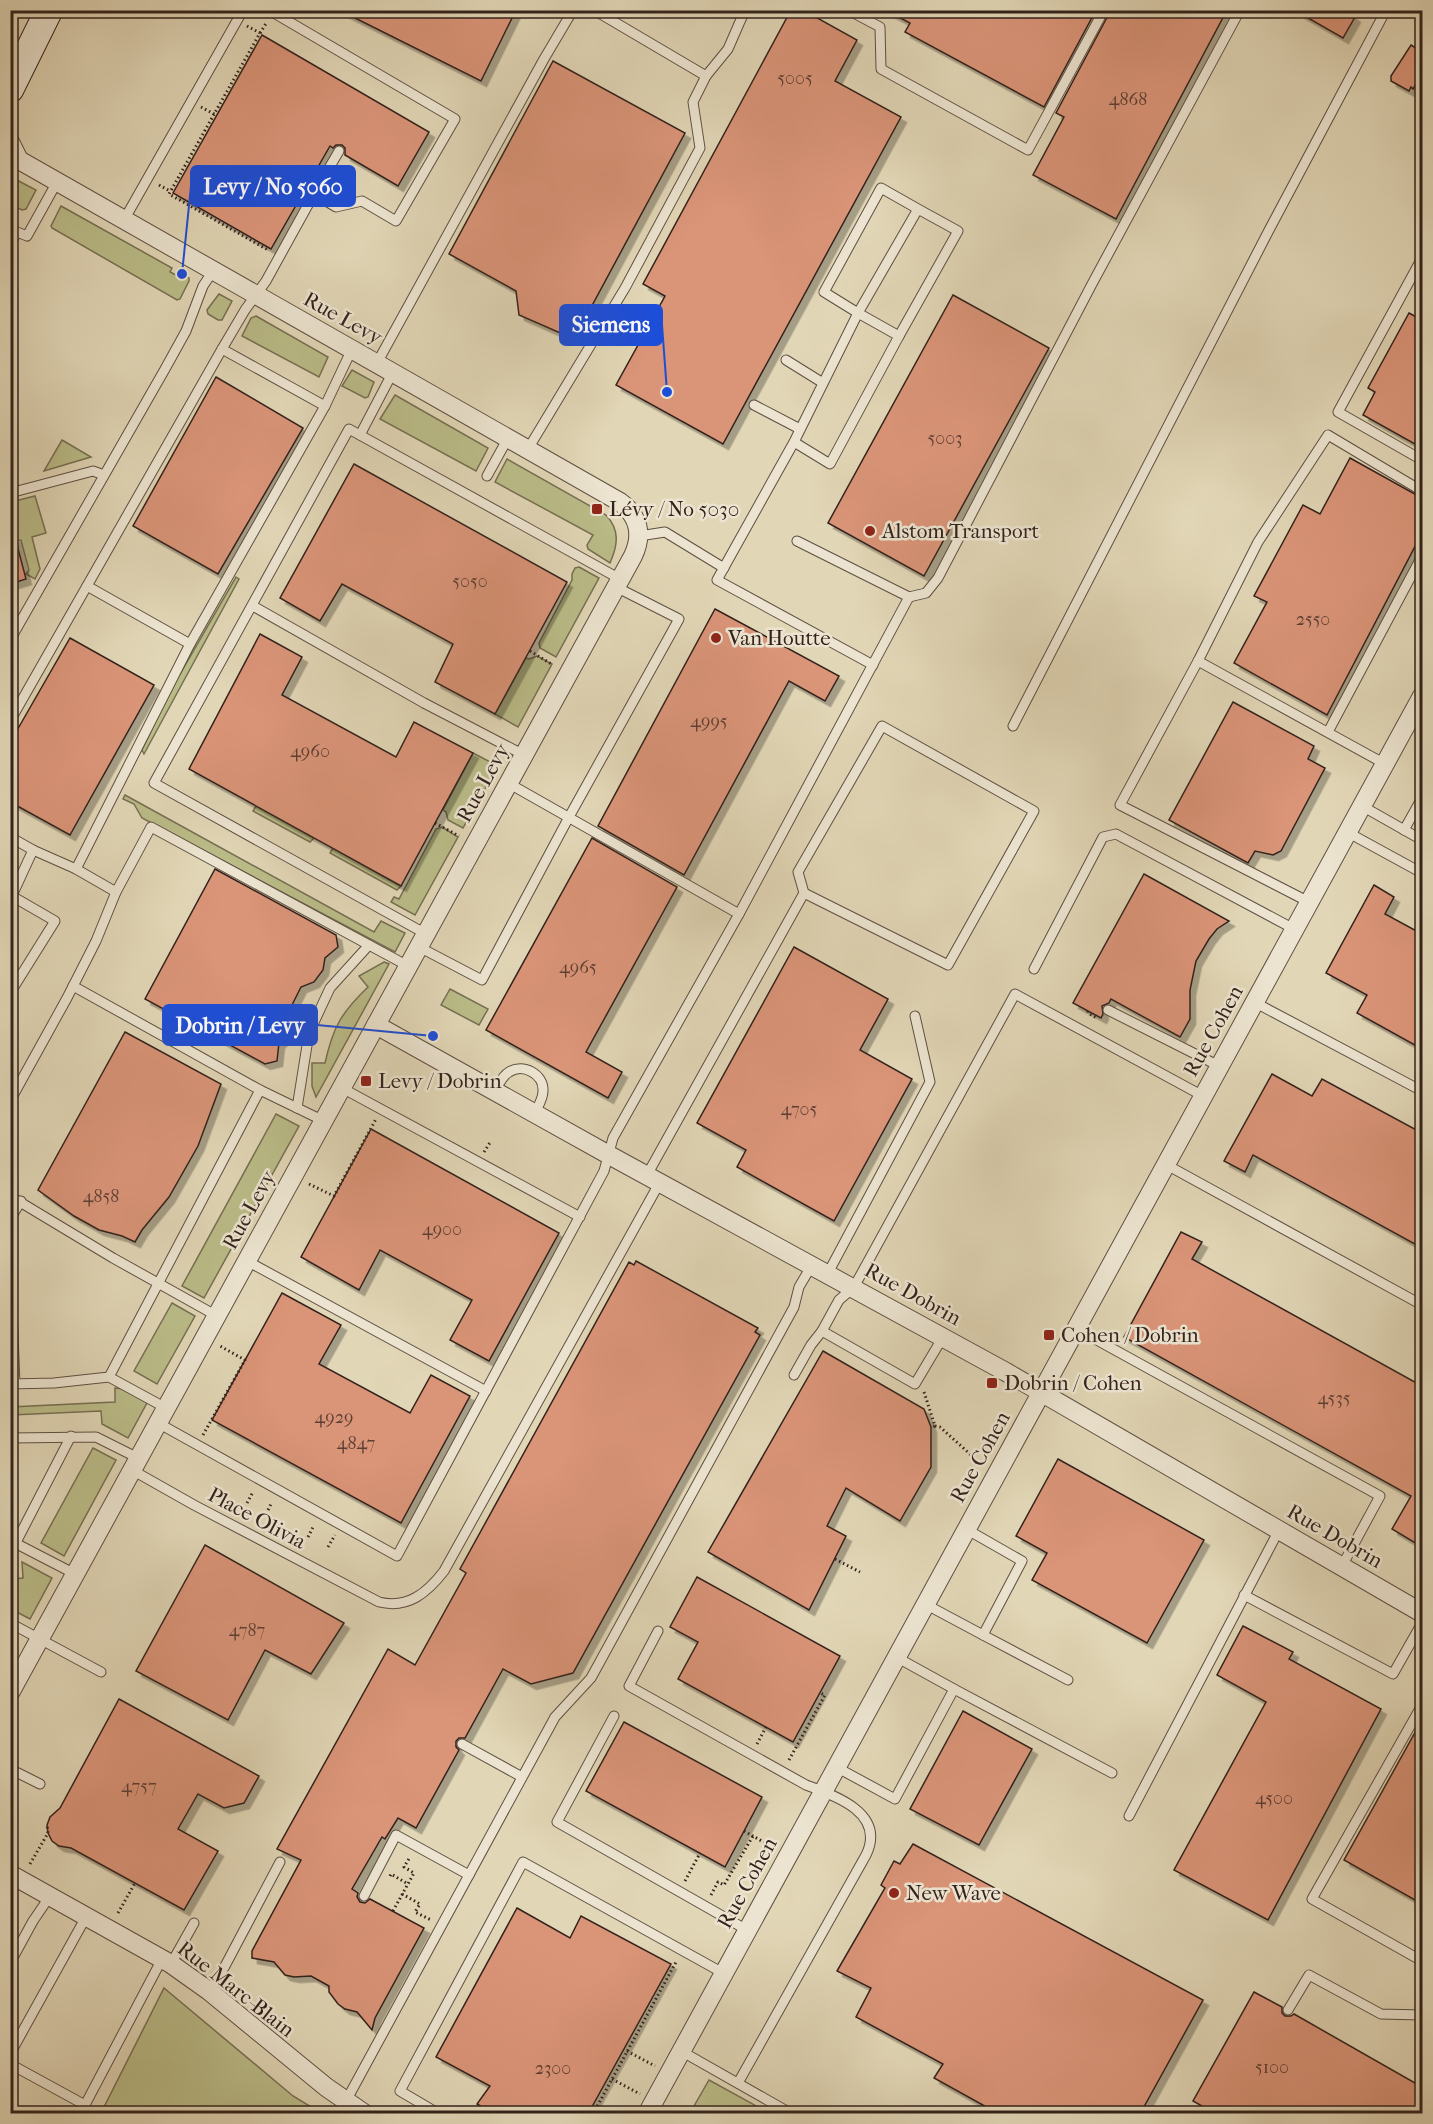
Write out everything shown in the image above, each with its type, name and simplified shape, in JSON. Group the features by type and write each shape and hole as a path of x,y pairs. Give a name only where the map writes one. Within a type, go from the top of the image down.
{"main road":[{"path":"10,89 49,10"}],"street":[{"name":"Rue Levy","path":"10,142 15,161 57,182 352,348 626,507 635,518 639,536 637,549 10,1693"},
{"name":"Rue Cohen","path":"647,2114 1422,696"},
{"name":"Rue Dobrin","path":"376,1025 944,1337 1420,1610"},
{"name":"Rue Marc-Blain","path":"10,1874 167,1962 209,1991 275,2048 365,2114"}],"lane":[{"path":"124,220 243,10"},
{"path":"376,363 573,10"},
{"path":"594,10 607,14 706,76"},
{"path":"528,449 625,288 700,148 693,102 706,76 728,49 745,10"},
{"path":"848,10 880,27 881,69 1028,150 1104,10"},
{"path":"797,541 909,597 926,593 938,578 1092,284 1240,10"},
{"path":"1013,726 1268,232 1386,10"},
{"path":"268,15 455,119 396,221 362,201 336,207 314,194"},
{"path":"10,721 222,349 266,281 339,151"},
{"path":"10,245 17,232 27,236 57,182"},
{"path":"794,442 830,464 958,231 881,188 824,292 899,336"},
{"path":"873,665 717,580 794,442 858,313 918,209"},
{"path":"1422,258 1338,412 1422,460"},
{"path":"10,640 186,331 203,286 213,271"},
{"path":"76,869 190,644 325,406 352,348"},
{"path":"222,349 325,406"},
{"path":"786,360 823,383"},
{"path":"360,435 393,372"},
{"path":"754,405 800,429"},
{"path":"349,429 618,583 679,619 482,980 422,940 154,783 349,429"},
{"path":"1309,902 1120,805 1198,661 1258,542 1328,435 1422,491"},
{"path":"488,476 508,438"},
{"path":"10,493 93,471 104,475"},
{"path":"639,536 665,532 724,568"},
{"path":"1328,732 1422,556"},
{"path":"87,586 190,644"},
{"path":"10,1262 13,1384 109,1377 162,1415 398,1556 604,1171 614,1138 739,914 909,597"},
{"path":"253,606 524,755"},
{"path":"1198,661 1385,764"},
{"path":"882,726 1034,811 948,965 804,893 798,872 882,726"},
{"path":"508,783 739,914"},
{"path":"1404,830 1422,798"},
{"path":"1362,806 1422,840"},
{"path":"10,1101 73,986 96,941 116,892 151,827 408,966"},
{"path":"1347,832 1422,873"},
{"path":"1034,969 1103,837 1116,834 1294,929"},
{"path":"10,837 76,869 116,892"},
{"path":"10,993 55,921 11,897 33,850"},
{"name":"Place Olivia","path":"10,1438 96,1437 194,1505 366,1595 389,1605 406,1603 424,1593 444,1571 804,893"},
{"path":"297,1108 309,1033 330,988 369,945"},
{"path":"73,986 260,1090 324,1121"},
{"path":"794,1375 839,1300 854,1287 1015,994 1203,1096"},
{"path":"1254,1002 1422,1091"},
{"path":"1108,1010 1219,1066"},
{"path":"346,2101 555,1717 591,1678 794,1307 799,1287 820,1269 930,1082 915,1016"},
{"path":"495,1091 503,1076 509,1071 519,1069 532,1072 540,1079 543,1088 542,1098 535,1113"},
{"path":"342,1088 580,1217"},
{"path":"109,1377 260,1090"},
{"path":"1165,1164 1422,1305"},
{"path":"10,1196 217,1316"},
{"path":"10,1245 12,1215 21,1201"},
{"path":"247,1261 486,1391"},
{"path":"1075,1328 1380,1496 1342,1566"},
{"path":"822,1331 915,1384 944,1337"},
{"path":"10,1554 70,1436"},
{"path":"966,1529 1022,1561 982,1635"},
{"path":"1129,1816 1279,1530"},
{"path":"17,1544 75,1574"},
{"path":"1244,1595 1393,1674 1420,1610"},
{"path":"925,1604 1068,1680"},
{"path":"10,1623 101,1672"},
{"path":"658,1631 629,1686 806,1785 823,1791 864,1816 871,1831 870,1846 738,2083"},
{"path":"896,1657 1112,1773"},
{"path":"836,1767 895,1799 954,1689"},
{"path":"1422,1705 1312,1899 1422,1961"},
{"path":"614,1716 557,1822 747,1930"},
{"path":"462,1744 522,1778"},
{"path":"10,1769 40,1784"},
{"path":"364,1896 396,1835 469,1875"},
{"path":"209,1991 225,1966 280,1862"},
{"path":"439,2114 400,2091 523,1862 723,1973"},
{"path":"10,1963 50,1896"},
{"path":"10,2054 86,1917"},
{"path":"10,2064 85,2105 167,1962 194,1923"},
{"path":"1288,2010 1309,1975 1381,2014 1422,2015"},
{"path":"681,2051 792,2114"}],"path":[{"path":"268,15 216,115 169,194 270,252"},
{"path":"246,26 260,33"},
{"path":"199,105 216,115"},
{"path":"530,651 553,665"},
{"path":"435,823 459,836"},
{"path":"1089,1011 1088,1013 1097,1018"},
{"path":"309,1184 334,1196 376,1118"},
{"path":"202,1437 245,1360 220,1346"},
{"path":"924,1393 933,1426 940,1427 979,1464"},
{"path":"835,1559 860,1572"},
{"path":"787,1764 825,1695 820,1693"},
{"path":"763,1733 766,1727"},
{"path":"29,1866 48,1833 47,1824"},
{"path":"744,1831 771,1846"},
{"path":"710,1898 718,1882 724,1885 753,1836"},
{"path":"393,1911 414,1873 404,1867 412,1853"},
{"path":"692,1868 700,1853"},
{"path":"386,1884 392,1874 408,1884"},
{"path":"118,1913 135,1884"},
{"path":"402,1894 420,1904 415,1912 432,1921"},
{"path":"594,2114 678,1957"},
{"path":"627,2050 651,2064"},
{"path":"612,2079 635,2092"}],"green space":[{"path":"11,177 36,190 26,209 22,210 11,205"},
{"path":"61,206 172,268 170,272 178,276 181,273 189,278 180,299 177,300 52,228"},
{"path":"219,294 232,301 222,320 208,314 207,310"},
{"path":"256,316 328,357 319,377 242,336 251,318"},
{"path":"352,370 374,382 368,397 365,398 342,386"},
{"path":"395,395 488,448 476,471 380,419"},
{"path":"62,440 91,457 44,471"},
{"path":"507,459 606,515 616,532 615,550 610,563 588,549 587,545 593,535 495,482"},
{"path":"35,496 46,533 32,537 40,569 35,579 26,574 29,570 21,540 16,541 10,518 15,517 11,502"},
{"path":"579,567 599,578 556,657 540,648 539,643 572,580 575,568"},
{"path":"236,577 239,579 144,754 142,750 169,693"},
{"path":"537,656 552,664 518,727 495,714 526,658"},
{"path":"473,753 498,766 463,828 448,820 443,810"},
{"path":"125,795 374,932 381,921 405,933 395,952 142,818 134,804 123,799"},
{"path":"256,806 314,838 310,842 253,811"},
{"path":"442,827 458,837 415,915 391,902 394,897 399,899 436,829"},
{"path":"333,848 401,886 397,890 330,853"},
{"path":"384,962 389,964 316,1097 312,1086 312,1063 325,1063 339,1021 368,987 359,976"},
{"path":"450,989 488,1009 479,1025 441,1005"},
{"path":"276,1114 299,1126 204,1298 182,1286"},
{"path":"172,1303 195,1316 157,1384 134,1371"},
{"path":"115,1388 125,1389 148,1401 128,1438 102,1424 101,1411 11,1415 10,1407 115,1402"},
{"path":"93,1448 116,1460 64,1556 41,1543"},
{"path":"22,1562 52,1578 30,1619 11,1609 11,1579 23,1578"},
{"path":"164,1988 293,2096 321,2113 101,2113"},
{"path":"709,2080 769,2113 690,2113"}],"building":[{"path":"339,10 516,10 481,81"},
{"path":"791,10 803,10 857,40 835,81 901,117 723,444 616,385 665,296 643,284"},
{"path":"885,10 1096,10 1044,107 905,32 910,23"},
{"path":"1111,10 1227,10 1116,219 1033,175 1064,117 1056,113"},
{"path":"1294,10 1345,10 1355,17 1343,38"},
{"path":"262,35 429,132 398,186 345,155 345,148 342,145 336,145 333,148 330,146 271,249 173,193"},
{"path":"1411,45 1422,52 1422,73 1413,89 1411,87 1409,91 1391,81 1391,76"},
{"path":"553,61 685,133 574,339 519,315 516,291 449,254"},
{"path":"953,295 1049,348 924,576 828,523"},
{"path":"1409,313 1422,320 1422,448 1363,415 1375,392 1368,388"},
{"path":"216,377 303,428 218,574 133,526"},
{"path":"1350,458 1422,498 1422,533 1327,715 1234,663 1267,602 1254,596 1303,505 1320,514"},
{"path":"354,464 567,582 495,714 435,682 453,644 342,584 320,621 280,598"},
{"path":"10,537 15,537 26,579 10,584"},
{"path":"715,609 839,676 825,701 789,681 684,875 598,826"},
{"path":"260,634 302,657 282,695 396,757 414,722 473,753 401,886 189,769"},
{"path":"70,638 154,685 70,835 10,802 10,734 16,732"},
{"path":"1233,702 1314,746 1308,759 1325,768 1281,851 1273,855 1255,851 1248,863 1169,820"},
{"path":"592,838 677,887 586,1052 622,1072 608,1098 486,1030"},
{"path":"215,869 336,935 338,947 325,958 323,970 314,982 301,987 291,1007 293,1019 289,1033 279,1043 277,1061 265,1064 145,999"},
{"path":"1144,874 1229,921 1217,929 1196,961 1190,990 1190,1019 1180,1037 1111,999 1109,1003 1102,1006 1101,1018 1073,1003"},
{"path":"1374,885 1394,897 1385,914 1422,934 1422,1049 1357,1013 1367,995 1326,973"},
{"path":"794,947 888,999 860,1050 912,1079 834,1221 737,1167 746,1150 697,1123"},
{"path":"125,1032 221,1084 198,1146 169,1197 135,1242 99,1230 74,1216 38,1190"},
{"path":"1272,1074 1312,1096 1322,1079 1422,1133 1422,1248 1253,1155 1245,1172 1224,1161"},
{"path":"371,1129 559,1233 489,1361 450,1340 472,1300 380,1250 359,1290 301,1257"},
{"path":"1181,1232 1202,1242 1192,1259 1422,1386 1422,1547 1392,1529 1411,1496 1124,1337"},
{"path":"636,1261 758,1328 755,1332 760,1335 573,1673 531,1684 503,1669 465,1738 459,1738 456,1741 456,1747 459,1750 416,1828 398,1818 385,1839 382,1837 352,1889 358,1893 357,1897 360,1902 365,1903 370,1899 424,1928 375,2018 372,2030 357,2012 345,2009 338,2004 329,1992 329,1986 311,1976 285,1975 274,1962 252,1958 252,1951 301,1860 277,1849 388,1649 415,1665 466,1573 460,1569 629,1262 634,1265"},
{"path":"282,1293 341,1325 319,1364 410,1413 431,1375 470,1396 401,1523 212,1420"},
{"path":"823,1351 924,1409 931,1427 931,1467 900,1521 846,1488 827,1526 846,1536 809,1610 708,1552"},
{"path":"1058,1459 1204,1540 1147,1643 1032,1580 1047,1553 1016,1536"},
{"path":"205,1545 344,1623 311,1674 265,1650 228,1720 136,1671"},
{"path":"697,1577 840,1656 793,1742 678,1679 698,1642 670,1627"},
{"path":"1243,1626 1293,1652 1289,1659 1381,1709 1268,1920 1174,1870 1266,1702 1217,1675"},
{"path":"119,1699 259,1776 244,1803 224,1808 198,1794 178,1829 218,1851 184,1910 71,1848 59,1846 52,1841 48,1833 47,1825 50,1817 60,1808"},
{"path":"963,1711 1032,1749 979,1845 910,1809"},
{"path":"1422,1720 1422,1904 1344,1860"},
{"path":"624,1722 762,1797 725,1867 586,1791"},
{"path":"913,1844 1203,2000 1140,2114 999,2114 934,2078 943,2064 856,2017 871,1988 837,1971 885,1888 881,1885 894,1861 900,1864"},
{"path":"517,1908 570,1938 581,1916 671,1964 588,2114 494,2114 477,2104 490,2086 436,2057"},
{"path":"1254,1992 1282,2007 1282,2013 1285,2016 1294,2014 1422,2087 1422,2114 1216,2114 1193,2101"}],"place":[{"name":"Levy / No 5060","path":"182,274"},
{"name":"Siemens","path":"667,392"},
{"name":"Lévy / No 5030","path":"597,509"},
{"name":"Alstom Transport","path":"870,531"},
{"name":"Van Houtte","path":"716,638"},
{"name":"Dobrin / Levy","path":"433,1036"},
{"name":"Levy / Dobrin","path":"366,1081"},
{"name":"Cohen / Dobrin","path":"1049,1335"},
{"name":"Dobrin / Cohen","path":"992,1383"},
{"name":"New Wave","path":"894,1893"}]}
